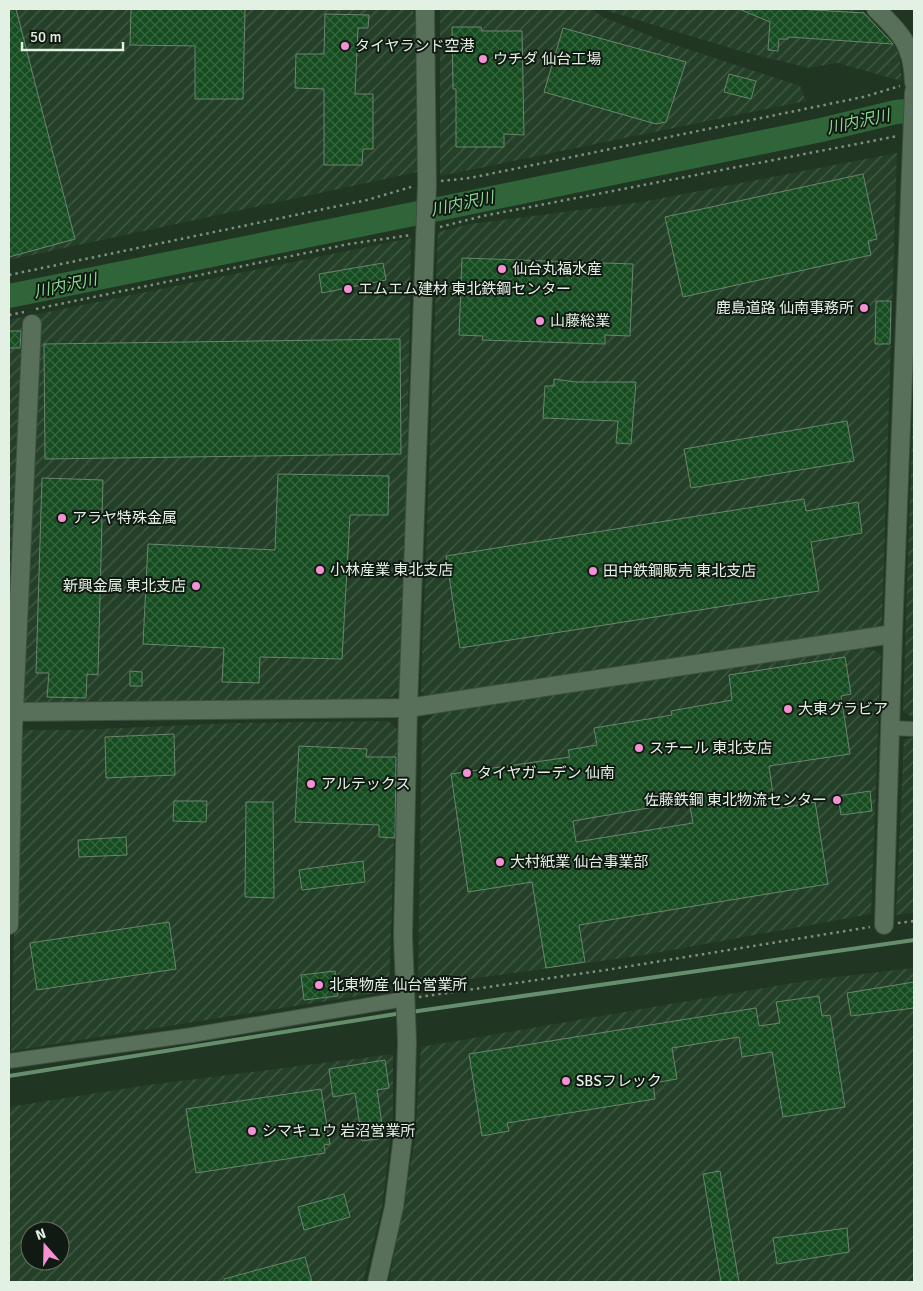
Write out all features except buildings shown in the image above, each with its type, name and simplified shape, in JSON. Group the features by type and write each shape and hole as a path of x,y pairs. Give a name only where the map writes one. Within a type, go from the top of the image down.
{"street":[{"path":"377,1282 394,1207 405,1120 406,1041 403,936 408,708 427,183 425,9"},
{"path":"876,9 899,30 908,46 914,63 889,728 884,925"},
{"path":"9,925 11,712 32,324"},
{"path":"11,712 408,708 893,634"},
{"path":"889,728 914,729"},
{"path":"9,1060 201,1034 405,1001"}],"path":[{"path":"9,275 367,200 427,183 490,174 912,87"},
{"path":"9,315 350,244 425,232 483,216 912,130"},
{"path":"405,1001 914,921"}],"shaded area":[{"path":"9,9 413,9 415,17 417,172 9,260"},
{"path":"440,9 591,9 603,17 663,41 800,86 806,101 440,176"},
{"path":"601,9 861,9 892,42 899,54 902,81 837,63 809,68 740,51"},
{"path":"897,153 882,624 871,630 432,699 421,692 438,232 470,224 642,202"},
{"path":"411,238 407,477 399,689 393,697 344,700 9,704 9,320"},
{"path":"914,370 914,718 903,712"},
{"path":"860,646 881,653 871,914 644,955 418,986 422,724 435,714"},
{"path":"388,721 398,730 389,991 11,1051 19,730 76,730 238,723"},
{"path":"914,738 914,912 896,915 904,739"},
{"path":"914,968 914,1282 389,1282 415,1139 421,1047 810,980"},
{"path":"393,1054 393,1115 382,1208 363,1282 9,1282 9,1107 141,1086"}],"waterway":[{"name":"川内沢川","path":"9,296 821,130 896,112 914,110"},
{"path":"411,1012 914,940"},
{"path":"9,1076 402,1013"}],"place":[{"name":"タイヤランド空港","path":"345,46"},
{"name":"ウチダ 仙台工場","path":"483,59"},
{"name":"仙台丸福水産","path":"502,269"},
{"name":"エムエム建材 東北鉄鋼センター","path":"348,289"},
{"name":"鹿島道路 仙南事務所","path":"864,308"},
{"name":"山藤総業","path":"540,321"},
{"name":"アラヤ特殊金属","path":"62,518"},
{"name":"小林産業 東北支店","path":"320,570"},
{"name":"田中鉄鋼販売 東北支店","path":"593,571"},
{"name":"新興金属 東北支店","path":"196,586"},
{"name":"大東グラビア","path":"788,709"},
{"name":"スチール 東北支店","path":"639,748"},
{"name":"タイヤガーデン 仙南","path":"467,773"},
{"name":"アルテックス","path":"311,784"},
{"name":"佐藤鉄鋼 東北物流センター","path":"837,800"},
{"name":"大村紙業 仙台事業部","path":"500,862"},
{"name":"北東物産 仙台営業所","path":"319,985"},
{"name":"SBSフレック","path":"566,1081"},
{"name":"シマキュウ 岩沼営業所","path":"252,1131"}]}
